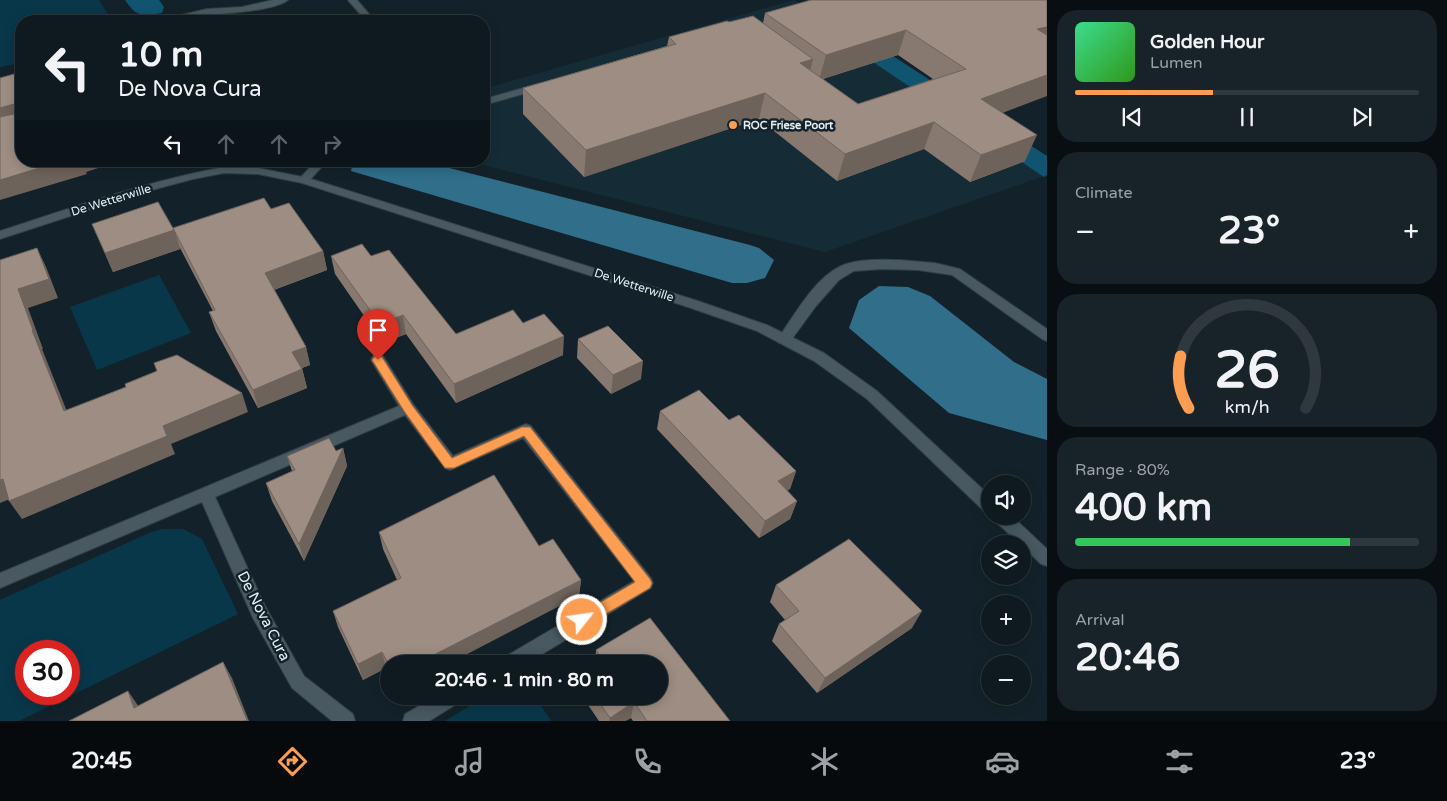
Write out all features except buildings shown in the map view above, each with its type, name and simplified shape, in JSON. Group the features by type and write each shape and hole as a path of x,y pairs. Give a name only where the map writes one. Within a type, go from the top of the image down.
{"street":[{"path":"194,15 207,12 242,10 284,0"},
{"path":"352,0 366,15"},
{"path":"490,100 551,84"},
{"name":"De Wetterwille","path":"0,235 219,167"},
{"name":"De Wetterwille","path":"229,167 304,180 693,304 762,328 819,357 872,395 981,498"},
{"path":"304,180 316,167"},
{"path":"784,340 819,292 845,269 873,264 901,264 954,271 1047,336"},
{"path":"378,360 408,408 450,464 526,430 645,583 523,655"},
{"path":"0,581 408,408"},
{"name":"De Nova Cura","path":"206,494 259,612 298,682 346,721"},
{"path":"1011,525 1047,559"},
{"path":"412,721 439,705"}],"shaded area":[{"path":"0,0 99,0 108,15 15,15 15,64 0,67"},
{"path":"125,0 159,0 164,7 162,13 145,15 133,10"},
{"name":"ROC Friese Poort","path":"794,0 1047,169 1047,175 825,252 490,167 490,87"},
{"path":"810,2 1047,156 1047,175 1044,177 791,7"},
{"path":"352,167 445,167 750,245 759,248 774,260 765,278 747,283 732,283 351,171"},
{"path":"159,275 191,333 97,370 70,307"},
{"path":"879,286 908,287 930,296 1014,362 1047,379 1047,440 949,413 849,328 859,300"},
{"path":"162,529 183,529 202,539 238,614 80,691 80,640 15,640 15,705 52,705 19,721 0,721 0,600 149,533"},
{"path":"471,705 541,705 551,721 445,721"}],"place":[{"name":"ROC Friese Poort","path":"733,125"}],"route":[{"path":"378,360 408,408 450,464 526,430 645,583 582,620"}]}
